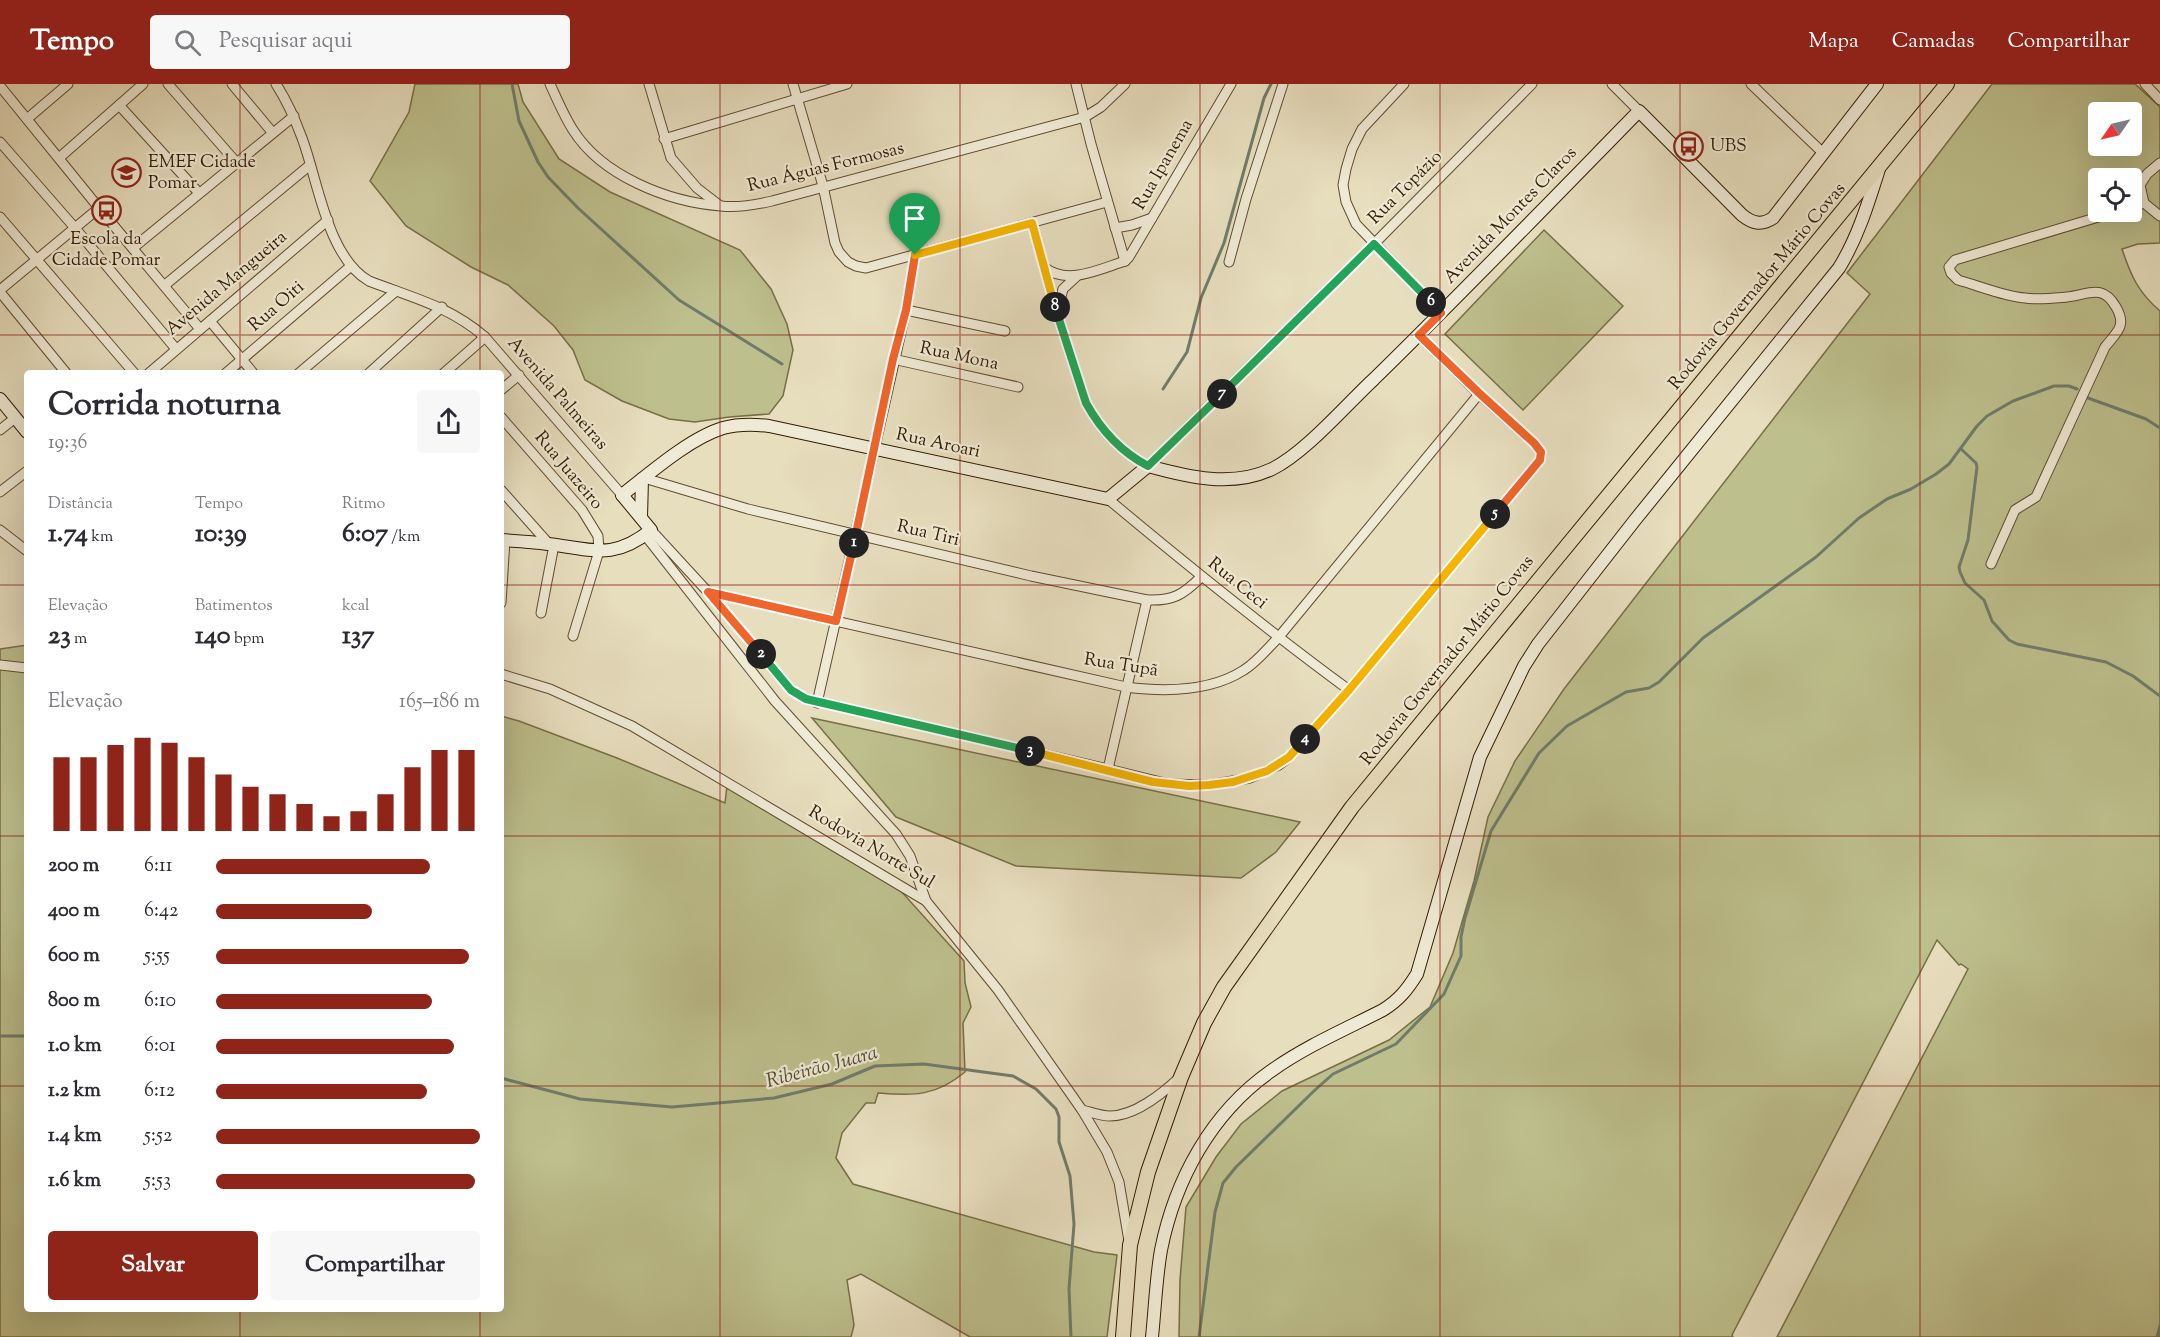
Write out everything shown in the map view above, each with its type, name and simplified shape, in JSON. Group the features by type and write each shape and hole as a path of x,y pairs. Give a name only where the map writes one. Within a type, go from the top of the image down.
{"main road":[{"name":"Rodovia Governador Mário Covas","path":"1123,1337 1130,1245 1148,1172 1181,1077 1204,1023 1224,987 1352,807 1947,84"}],"street":[{"path":"27,119 68,84"},
{"path":"59,158 143,84"},
{"path":"168,84 236,162"},
{"path":"232,84 272,132"},
{"name":"Avenida Palmeiras","path":"276,84 294,116 328,220 351,266 369,281 442,307 472,326 519,375 622,495"},
{"name":"Rua Águas Formosas","path":"550,84 573,131 592,152 618,173 665,195 721,206 747,206 772,201 1085,117"},
{"path":"649,84 671,158 697,188 721,206"},
{"path":"793,84 823,186 832,231 839,252 852,265 866,268 1107,202"},
{"path":"664,139 847,84"},
{"path":"1057,314 1063,289 1071,280 1079,275 1125,261 1076,84"},
{"path":"1085,117 1101,108 1125,84"},
{"name":"Rua Ipanema","path":"1125,261 1231,84"},
{"path":"1228,262 1283,84"},
{"path":"1404,84 1362,129 1352,149 1343,185 1346,202 1356,224 1441,313"},
{"name":"Rua Topázio","path":"1148,466 1374,244 1532,84"},
{"path":"1612,84 1742,215 1754,222 1764,223 1773,218 1877,84"},
{"path":"1751,84 1823,153"},
{"path":"2145,84 2160,100"},
{"path":"0,86 200,329"},
{"path":"119,105 199,193"},
{"name":"Avenida Montes Claros","path":"1032,223 1057,314 1086,403 1094,416 1120,448 1148,466 1191,478 1212,480 1238,478 1271,470 1301,449 1441,313 1639,111"},
{"path":"133,248 294,116"},
{"path":"0,142 176,349"},
{"path":"2160,163 2147,174 2140,185 2144,203 2160,216"},
{"path":"165,285 310,165"},
{"path":"1152,1337 1161,1251 1172,1208 1187,1170 1211,1130 1246,1091 1269,1072 1296,1054 1383,1010 1407,991 1417,974 1480,757 1524,666 1538,644 1635,519 1839,268 1860,226 1879,169"},
{"path":"64,370 0,291 99,208"},
{"path":"0,217 132,370"},
{"path":"1115,228 1152,218"},
{"name":"Avenida Mangueira","path":"152,370 328,220"},
{"path":"1991,564 2015,510 2036,497 2105,347 2121,326 2122,318 2115,304 2103,293 2092,291 2069,297 2026,298 1958,280 1949,267 1955,260 2088,220"},
{"path":"817,703 893,359 906,310 915,255"},
{"name":"Rua Oiti","path":"230,370 351,266"},
{"path":"1044,267 1055,274 1079,275"},
{"path":"303,370 396,291"},
{"path":"372,370 442,307"},
{"path":"906,310 1005,331"},
{"path":"210,321 251,370"},
{"path":"622,495 622,507 708,592 791,690 806,699 1153,782 1189,786 1233,782 1267,771 1289,757 1349,690 1540,460 1541,452 1534,443 1419,335"},
{"path":"448,370 485,337"},
{"name":"Rua Mona","path":"893,359 1018,387"},
{"path":"504,388 519,375"},
{"name":"Rua Tupã","path":"708,592 1126,687 1172,690 1219,682 1246,669 1278,638 1479,393"},
{"path":"0,399 24,428"},
{"path":"0,430 15,418"},
{"name":"Rua Juazeiro","path":"504,420 586,516 598,536 599,551"},
{"name":"Rua Aroari","path":"622,495 708,434 737,425 769,426 1108,499"},
{"path":"1108,499 1148,466"},
{"path":"0,492 24,473"},
{"path":"641,517 643,478"},
{"name":"Rua Tiri","path":"643,478 748,509 1031,576 1147,600 1162,601 1176,597 1201,577"},
{"path":"504,493 551,544"},
{"path":"622,495 641,517 648,532 775,701 896,834 910,856 926,901"},
{"name":"Rua Ceci","path":"1108,499 1201,577 1349,690"},
{"path":"0,530 24,549"},
{"path":"504,540 599,551 617,550 635,542 648,532"},
{"path":"541,614 551,544"},
{"path":"573,636 599,551"},
{"path":"1108,770 1147,600"},
{"path":"0,665 24,668"},
{"name":"Rodovia Norte Sul","path":"504,675 550,689 632,726 926,901 998,990 1082,1110 1107,1152 1119,1182 1130,1245"},
{"path":"1082,1110 1102,1115 1118,1114 1153,1099 1181,1077"}],"green space":[{"path":"415,84 518,84 523,102 559,159 610,192 740,250 771,289 787,324 793,350 783,396 769,414 695,422 669,419 622,401 585,380 573,350 554,326 508,285 471,267 406,226 370,181 409,112"},
{"path":"1992,84 2135,84 2160,107 2160,243 2138,244 2122,249 2136,283 2160,311 2160,1337 1777,1337 1968,969 1959,965 1937,940 1732,1335 1733,1337 1179,1337 1180,1280 1186,1207 1216,1157 1241,1124 1282,1091 1389,1040 1430,1007 1453,953 1474,881 1488,817 1515,761 1564,689 1870,294 1847,273"},
{"path":"1544,230 1623,306 1523,410 1445,334"},
{"path":"24,645 24,1312 504,1312 504,717 617,758 725,803 727,786 900,890 964,961 965,983 971,1007 963,1023 965,1072 944,1086 924,1093 878,1093 875,1103 866,1103 842,1133 836,1158 853,1184 1094,1252 1117,1255 1107,1337 970,1337 861,1274 847,1280 854,1325 851,1337 0,1337 0,649"},
{"path":"812,718 1300,822 1276,852 1241,878 1016,866 896,817"}],"waterway":[{"path":"512,84 519,121 538,162 548,177 578,208 679,300 782,364"},
{"path":"1163,389 1187,352 1201,298 1224,243 1264,98 1271,84"},
{"path":"1199,1337 1215,1212 1223,1183 1236,1167 1333,1074 1396,1044 1444,994 1461,956 1461,937 1465,918 1491,831 1539,753 1567,726 1626,692 1649,688 1659,682 1703,638 1816,557 1859,518 1887,499 1911,489 1936,474 1949,464 1987,416 2013,401 2054,386 2069,386 2077,389"},
{"path":"2088,398 2146,419 2160,428"},
{"path":"1961,449 1976,463 1977,467 1968,540 1959,567 1965,583 1984,600 1992,621 2009,640 2017,644 2106,662 2133,676 2160,696"},
{"name":"Ribeirão Juara","path":"0,1036 24,1036"},
{"name":"Ribeirão Juara","path":"504,1079 580,1099 672,1107 774,1098 832,1084 875,1066 924,1064 1013,1076 1036,1089 1056,1109 1059,1117 1059,1142 1070,1176 1074,1224 1069,1289 1071,1337"},
{"path":"2157,1337 2160,1326"}],"place":[{"name":"UBS","path":"1689,147"},
{"name":"EMEF Cidade Pomar","path":"127,173"},
{"name":"Escola da Cidade Pomar","path":"106,211"}],"route":[{"path":"1032,223 1057,314 1086,403 1108,436 1132,457 1148,466 1374,244 1441,313 1419,335 1534,443 1542,456 1349,690 1289,757 1279,765 1250,778 1189,786 1153,782 817,703 791,690 708,592 836,621 893,359 906,310 915,255 1032,223"}]}
